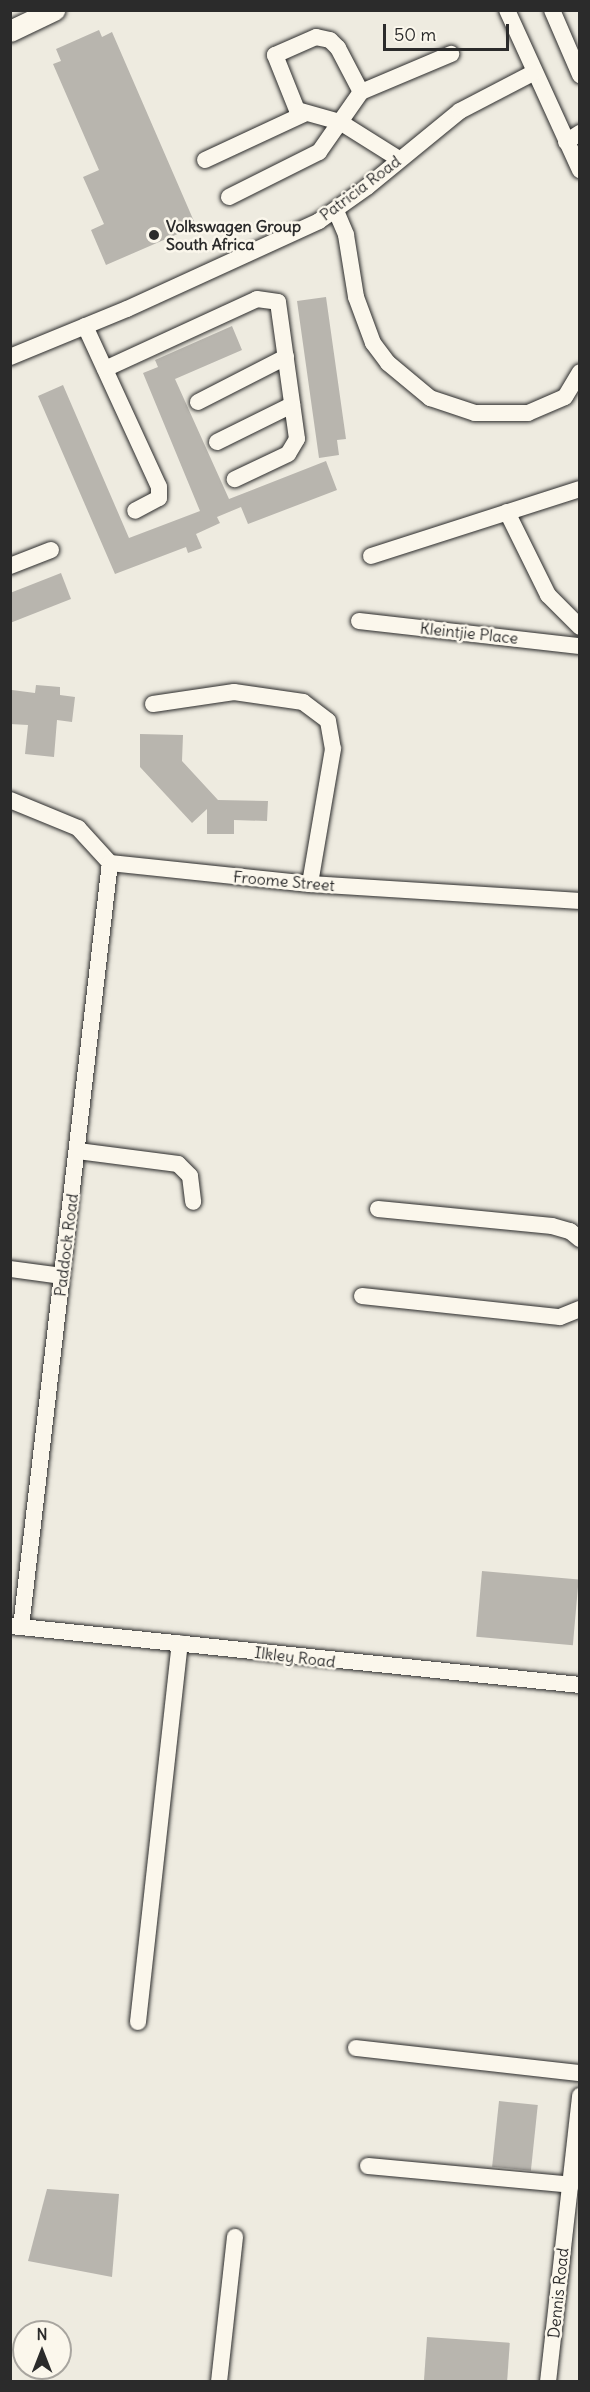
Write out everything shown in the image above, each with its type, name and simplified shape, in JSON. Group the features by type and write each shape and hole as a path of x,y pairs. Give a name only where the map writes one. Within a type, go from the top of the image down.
{"main road":[{"path":"10,31 54,10"}],"street":[{"path":"507,10 533,73 573,137 579,170"},
{"path":"552,10 579,75"},
{"path":"360,92 338,48 330,40 316,37 278,51 275,60 294,106 304,114 340,122 399,159"},
{"path":"228,197 307,160 319,152 360,92 451,54"},
{"name":"Patricia Road","path":"10,357 85,326 336,210 460,111 533,73"},
{"path":"205,160 304,114"},
{"path":"336,210 346,235 356,297 373,343 388,363 430,398 476,413 528,413 565,397 579,372"},
{"path":"105,369 257,299 278,302 297,439 294,449 235,479"},
{"path":"85,326 159,487 159,498 135,511"},
{"path":"198,402 286,357"},
{"path":"217,442 292,405"},
{"path":"371,556 579,489"},
{"path":"507,512 548,595 579,627"},
{"path":"10,566 51,550"},
{"name":"Kleintjie Place","path":"359,621 579,646"},
{"path":"153,704 234,692 303,702 328,721 333,749 310,884"},
{"path":"10,800 78,828 110,863"},
{"name":"Froome Street","path":"110,863 310,884 579,901"},
{"name":"Paddock Road","path":"16,1626 78,1151 110,863"},
{"path":"78,1151 178,1164 190,1176 193,1202"},
{"path":"378,1209 552,1226 570,1231 579,1239"},
{"path":"10,1269 62,1276"},
{"path":"362,1296 560,1317 579,1309"},
{"name":"Ilkley Road","path":"16,1626 579,1685"},
{"path":"138,2022 180,1643"},
{"path":"356,2048 579,2073"},
{"name":"Dennis Road","path":"548,2382 579,2096"},
{"path":"368,2166 571,2185"},
{"path":"219,2382 235,2237"}],"building":[{"path":"99,30 102,37 112,32 196,226 106,265 91,230 104,224 83,177 99,170 53,64 61,61 56,49"},
{"path":"326,297 346,439 337,440 339,455 319,458 297,301"},
{"path":"232,326 242,350 175,379 229,499 326,461 337,490 248,524 241,507 217,517 220,523 196,534 202,548 188,553 186,547 115,574 38,396 63,385 129,538 200,511 143,373 158,367 155,360"},
{"path":"61,573 71,599 10,623 10,593"},
{"path":"36,685 60,687 60,695 75,697 72,722 57,720 54,757 25,754 28,725 10,724 12,690 35,693"},
{"path":"140,734 183,735 182,761 218,800 268,801 267,821 234,820 234,834 207,834 207,809 192,823 140,767"},
{"path":"482,1571 579,1579 573,1645 476,1637"},
{"path":"499,2101 538,2105 531,2171 492,2167"},
{"path":"47,2189 119,2194 112,2277 28,2261"},
{"path":"427,2337 510,2343 507,2382 424,2382"}],"place":[{"name":"Volkswagen Group South Africa","path":"154,235"}]}
